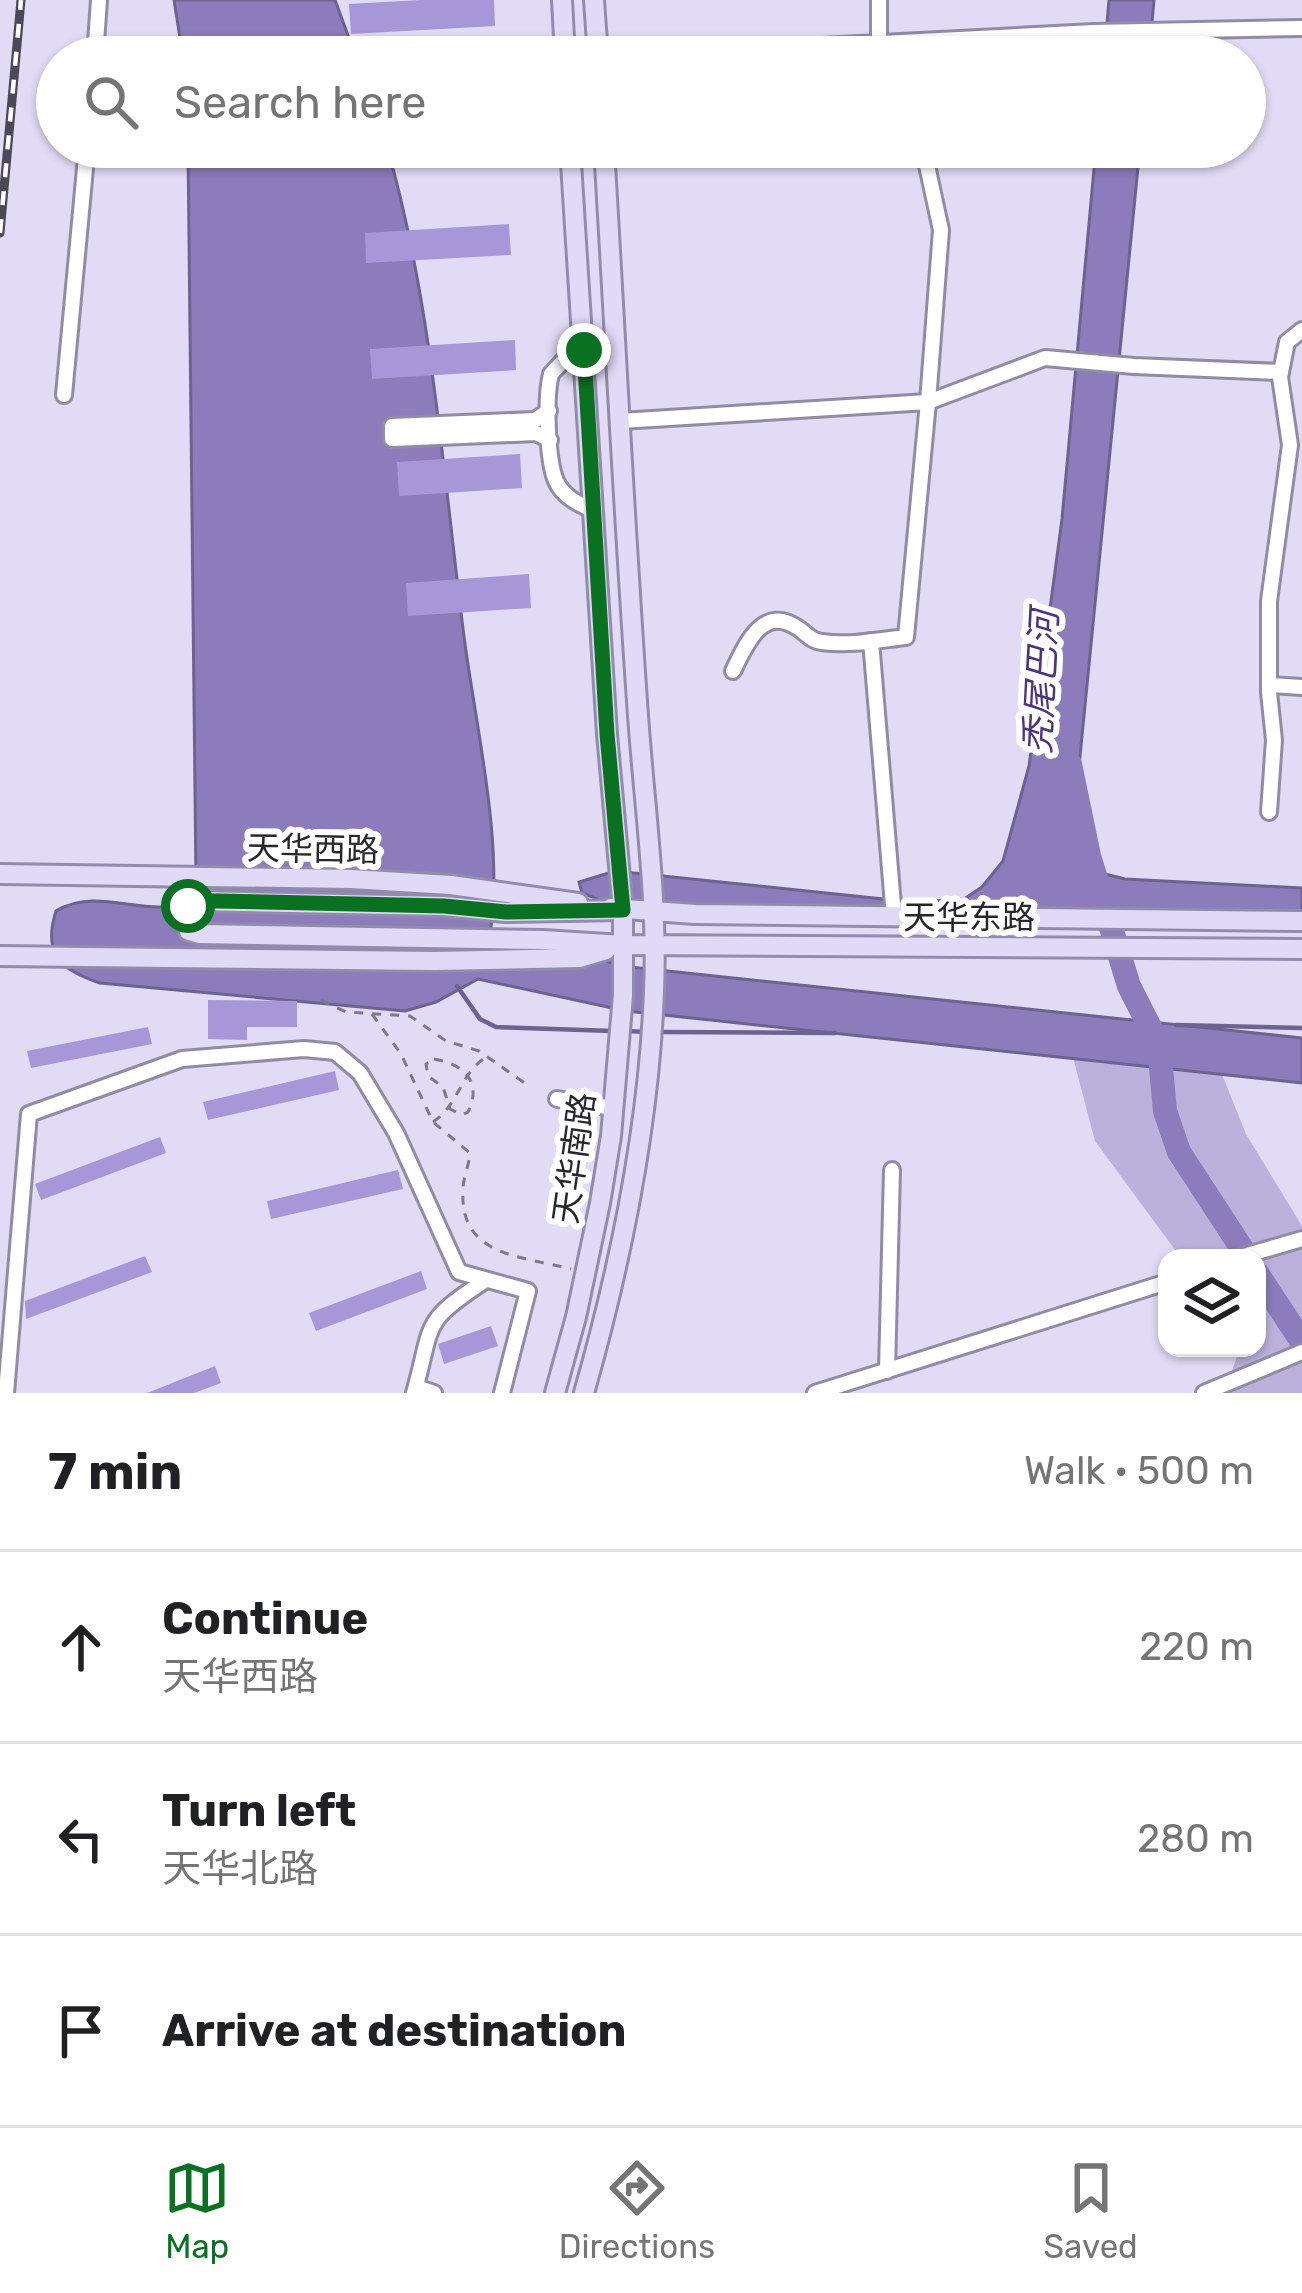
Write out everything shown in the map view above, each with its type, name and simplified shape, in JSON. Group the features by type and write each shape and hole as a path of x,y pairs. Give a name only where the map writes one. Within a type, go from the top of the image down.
{"main road":[{"path":"562,0 564,36"},
{"path":"594,0 597,36"},
{"path":"571,168 616,861 638,928"},
{"path":"605,168 620,421 638,928"},
{"name":"天华西路","path":"0,874 352,879 451,886 638,928"},
{"name":"天华西路","path":"191,901 218,901 444,906 638,928 543,940 199,934 189,931 188,906 191,901"},
{"name":"天华东路","path":"638,928 894,917 1302,921"},
{"path":"0,956 579,958 638,928"},
{"name":"天华东路","path":"638,928 1063,948 1302,949"},
{"name":"天华南路","path":"584,1393 622,1245 647,1076 654,991 638,928"},
{"name":"天华南路","path":"555,1393 586,1273 613,1108 623,994 638,928"}],"street":[{"path":"96,36 99,0"},
{"path":"879,0 879,36"},
{"path":"1022,36 1302,28"},
{"path":"64,395 85,168"},
{"path":"733,670 752,630 773,620 794,624 815,642 906,637 941,230 928,168"},
{"path":"1269,812 1274,740 1269,601 1290,445 1281,372 1286,342 1302,330"},
{"path":"584,350 554,368 548,382 550,440 558,485 594,511"},
{"path":"620,421 928,402 1045,358 1281,372"},
{"path":"549,411 535,420 392,426 392,439 536,433 550,440"},
{"path":"871,641 894,917"},
{"path":"1269,685 1302,687"},
{"path":"6,1393 28,1114 182,1059 324,1048 360,1073 396,1133 459,1271 528,1291 502,1393"},
{"path":"557,1099 613,1108"},
{"path":"886,1371 892,1170"},
{"path":"1264,1249 1298,1238"},
{"path":"434,1393 415,1390 430,1326 441,1310 486,1280"},
{"path":"815,1393 1158,1285"},
{"path":"1204,1393 1302,1352"}],"path":[{"path":"321,1000 337,1009 410,1016 526,1084"},
{"path":"372,1014 401,1054 433,1122 470,1153 463,1197 469,1226 480,1242 586,1273"},
{"path":"433,1122 450,1109 467,1072 487,1057"},
{"path":"434,1059 460,1064 467,1072 473,1107 462,1115 450,1109 443,1087 428,1076 426,1064 434,1059"}],"shaded area":[{"path":"1211,1047 1246,1134 1302,1226 1302,1393 1224,1393 1237,1357 1266,1357 1266,1249 1174,1249 1095,1141 1071,1050"}],"water":[{"path":"174,0 335,0 348,36 180,36"},
{"path":"1109,0 1154,0 1151,36 1106,36"},
{"path":"188,168 392,168 426,330 487,789 494,864 490,934 630,967 1302,1038 1302,1083 626,1011 478,979 436,1002 405,1011 100,983 65,966 53,950 56,911 89,901 173,906 189,901 196,883"},
{"path":"1094,168 1138,168 1075,807 1077,847 1093,871 1125,879 1302,888 1302,925 1185,919 907,927 607,903 582,893 579,882 615,871 912,902 964,899 982,887 1003,861 1029,766 1062,519"}],"building":[{"path":"494,0 495,26 351,34 349,4"},
{"path":"509,224 511,255 366,263 365,233"},
{"path":"515,340 516,370 372,379 370,349"},
{"path":"520,454 522,488 399,496 397,462"},
{"path":"529,574 531,608 408,616 406,583"},
{"path":"208,1000 297,1001 297,1027 247,1027 247,1040 208,1039"},
{"path":"148,1027 152,1044 31,1068 27,1051"},
{"path":"335,1071 339,1090 208,1120 203,1102"},
{"path":"160,1137 166,1153 41,1200 35,1184"},
{"path":"398,1170 403,1189 271,1219 267,1201"},
{"path":"145,1256 152,1272 26,1319 25,1301"},
{"path":"421,1271 427,1289 316,1331 309,1313"},
{"path":"491,1326 498,1346 444,1364 438,1344"},
{"path":"215,1366 221,1383 194,1393 147,1393"}],"waterway":[{"name":"秃尾巴河","path":"1070,764 1089,856 1129,986 1159,1045 1165,1111 1179,1152 1242,1249"},
{"path":"457,986 480,1019 496,1027 613,1031"},
{"path":"1176,1025 1302,1028"},
{"path":"624,1031 649,1032"},
{"path":"660,1032 835,1033"},
{"name":"秃尾巴河","path":"1266,1287 1302,1342"}],"railway":[{"path":"0,233 21,0"}],"route":[{"path":"188,906 191,901 218,901 444,906 506,912 623,910 607,734 584,350"}]}
